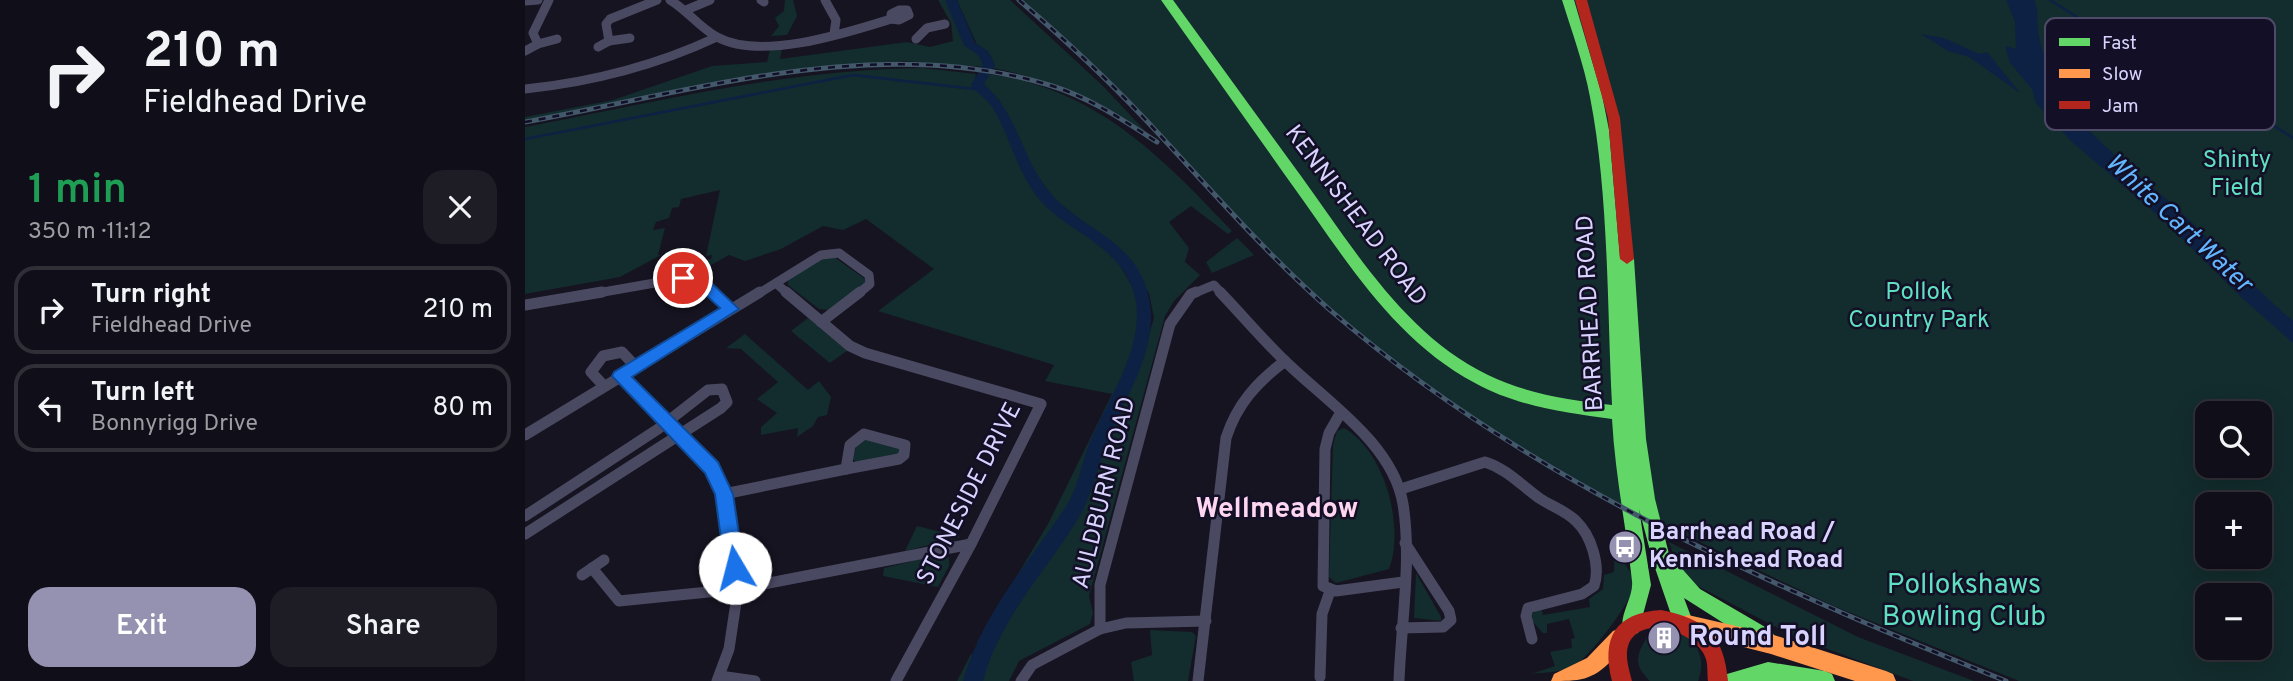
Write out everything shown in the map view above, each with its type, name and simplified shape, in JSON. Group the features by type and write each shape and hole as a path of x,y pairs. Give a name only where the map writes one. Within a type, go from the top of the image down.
{"main road":[{"name":"KENNISHEAD ROAD","path":"1167,0 1361,269 1389,305 1426,342 1464,369 1516,395 1540,403 1636,415"},
{"name":"BARRHEAD ROAD","path":"1568,0 1589,50"},
{"name":"BARRHEAD ROAD","path":"1580,0 1602,130 1642,483 1664,579 1685,623 1711,648 1717,663 1718,681"},
{"name":"BARRHEAD ROAD","path":"1622,312 1619,414 1641,585 1628,629 1617,654 1622,681"},
{"path":"1655,544 1671,572 1687,590 1752,628 1771,644"},
{"path":"1561,681 1594,666 1628,629 1656,616 1771,644 1886,681"},
{"path":"1734,681 1762,671 1779,671 1825,681"}],"street":[{"path":"525,1 538,0"},
{"path":"538,44 533,33 535,24 549,0"},
{"path":"609,41 606,24 610,19 657,0"},
{"path":"670,0 717,37 731,42 758,45 834,34 891,19 893,12 903,9 927,28"},
{"path":"685,10 710,0"},
{"path":"825,0 836,20 834,34"},
{"path":"916,39 927,28 945,24"},
{"path":"525,89 630,73 669,60 717,37"},
{"path":"598,47 609,41 630,38"},
{"path":"525,51 557,39"},
{"path":"525,435 827,253 839,253 872,279 866,289 821,323"},
{"path":"525,305 683,278 697,279 731,309"},
{"name":"STONESIDE DRIVE","path":"776,283 850,346 880,358 1041,404 971,544 896,681"},
{"name":"AULDBURN ROAD","path":"1206,621 1126,623 1100,629 1100,586 1170,324 1191,294 1214,285 1285,361"},
{"path":"604,386 591,372 591,368 603,356 622,352 636,367"},
{"path":"1198,681 1226,438 1231,421 1249,390 1285,361 1381,454 1401,489 1405,542 1399,681"},
{"path":"620,376 712,468 724,494 738,589 729,649 718,679 755,681"},
{"path":"525,516 708,390 722,389 726,393 727,402 720,408 525,534"},
{"path":"1340,414 1329,433 1325,449 1323,586 1330,591 1403,582"},
{"path":"724,494 899,459 904,455 905,445 895,440 864,434 850,445 846,469"},
{"path":"1401,489 1485,462 1497,466 1535,497 1576,520 1593,558 1596,582 1587,593 1528,608 1526,615 1532,639"},
{"path":"1401,628 1443,627 1451,620 1449,611 1405,542"},
{"path":"593,568 619,601 738,589 971,544"},
{"path":"1320,677 1322,614 1330,591"},
{"path":"1021,681 1032,665 1100,629"}],"green space":[{"path":"785,0 793,0 797,16 787,35 771,36 779,26 775,18 784,11"},
{"path":"938,0 949,0 967,46 979,52 986,67 904,61 812,67 525,121 525,117 613,100 712,66 767,62 770,50 782,49 780,59 907,42 930,47 953,41 951,23"},
{"path":"957,0 1010,0 1103,86 1148,134 1110,110 1074,92 993,68 987,51 977,45"},
{"name":"Pollok Country Park","path":"1019,0 2293,0 2293,681 2019,681 1831,605 1604,496 1464,412 1367,341 1276,261 1133,105"},
{"path":"923,68 976,74 974,87 994,102 1026,170 1048,203 1088,233 1119,264 1135,291 1140,318 1135,356 1063,518 981,643 977,642 1048,524 1112,394 1045,381 1054,365 878,311 934,269 866,219 843,230 823,226 781,249 745,261 729,255 697,273 659,278 662,268 711,259 712,255 706,256 720,190 681,199 679,207 672,208 669,218 656,222 653,230 665,228 658,255 661,255 620,277 525,294 525,127 723,88 822,74"},
{"path":"985,74 1024,81 1060,93 1093,109 1152,152 1232,231 1228,234 1191,206 1169,222 1189,248 1185,262 1200,275 1174,301 1165,316 1089,596 1093,613 1090,624 1019,661 1009,681 957,681 971,654 984,655 1026,584 1078,506 1141,362 1154,318 1149,293 1099,234 1054,199 1029,164 999,100 979,84"},
{"path":"1237,238 1254,255 1212,273 1206,262"},
{"path":"825,257 834,257 865,279 866,283 828,310 819,309 788,285 788,278"},
{"path":"808,318 848,350 830,363 791,331"},
{"path":"745,334 808,390 819,381 831,397 827,415 818,417 813,426 797,437 798,428 761,435 761,427 777,413 757,399 778,382 741,349 726,348"},
{"path":"1344,428 1371,454 1388,491 1393,512 1393,552 1389,569 1336,583 1329,577 1333,445 1337,431"},
{"path":"866,438 901,448 898,455 856,462 853,459 856,445"},
{"path":"917,526 961,537 905,551"},
{"path":"1615,541 1620,561 1624,562 1633,580 1633,587 1625,605 1598,642 1574,666 1531,674 1555,666 1550,652 1572,648 1571,639 1575,638 1569,619 1547,624 1547,633 1543,633 1533,622 1532,614 1541,608 1543,615 1590,607 1589,599 1603,589 1604,575 1614,572"},
{"path":"1669,542 1858,637 1974,681 1913,681 1793,636 1696,585 1677,565"},
{"path":"942,554 949,557 949,566 938,587 883,576 884,568"},
{"path":"1416,573 1441,617 1441,621 1414,618"},
{"path":"1150,630 1192,632 1196,636 1188,681 1134,681 1131,662 1152,655"},
{"path":"1683,633 1689,637 1700,654 1698,681 1650,681 1638,663 1641,647 1648,635 1657,649 1670,652 1676,648"}],"water":[{"path":"2006,0 2034,0 2045,59 2045,113 2036,103 2032,89 2010,63 2005,46 2016,49 2015,21"},
{"path":"1921,34 1944,38 1979,54 1987,52 2020,93 1969,57 1948,51"},
{"name":"White Cart Water","path":"2061,130 2090,130 2181,212 2293,321 2293,343 2242,298 2162,219"}],"waterway":[{"path":"951,0 970,45 984,54 989,65 977,85 996,103 1033,179 1049,201 1105,243 1125,262 1142,296 1144,317 1136,360 1098,443 1084,488 1072,513 1000,615 988,637 973,681"},
{"path":"2050,0 2079,18"},
{"path":"525,139 853,75 983,90"},
{"path":"2275,127 2293,138"}],"railway":[{"path":"1019,0 1113,87 1257,240 1330,310 1406,371 1485,426 1567,477 1739,566 2006,681"},
{"path":"525,122 787,72 919,64 984,70 1049,85 1092,103 1157,142"}],"traffic: fast":[{"path":"1167,0 1357,264 1378,291 1425,341 1452,362 1481,379 1518,394 1577,407 1636,415"},
{"path":"1568,0 1596,95 1602,130 1611,227 1623,463 1642,585 1631,626"},
{"path":"1627,259 1632,379 1641,469 1657,546 1683,622"},
{"path":"1665,561 1693,595 1765,638"},
{"path":"1734,681 1768,672 1825,681"}],"traffic: slow":[{"path":"1688,624 1771,644 1886,681"},
{"path":"1561,681 1594,665 1620,638"}],"traffic: jam":[{"path":"1581,0 1614,118 1627,259"},
{"path":"1622,681 1617,654 1621,637 1631,626 1644,621 1661,620 1678,623 1707,640 1716,657 1718,681"}],"place":[{"name":"Barrhead Road / Kennishead Road","path":"1625,547"},
{"name":"Round Toll","path":"1664,638"}],"district":[{"name":"Wellmeadow","path":"1277,510"}],"route":[{"path":"683,278 697,279 731,309 620,376 702,456 717,476 724,494 735,568"}],"park label":[{"name":"Shinty Field","path":"2237,175"},
{"name":"Pollokshaws Bowling Club","path":"1964,602"}]}
